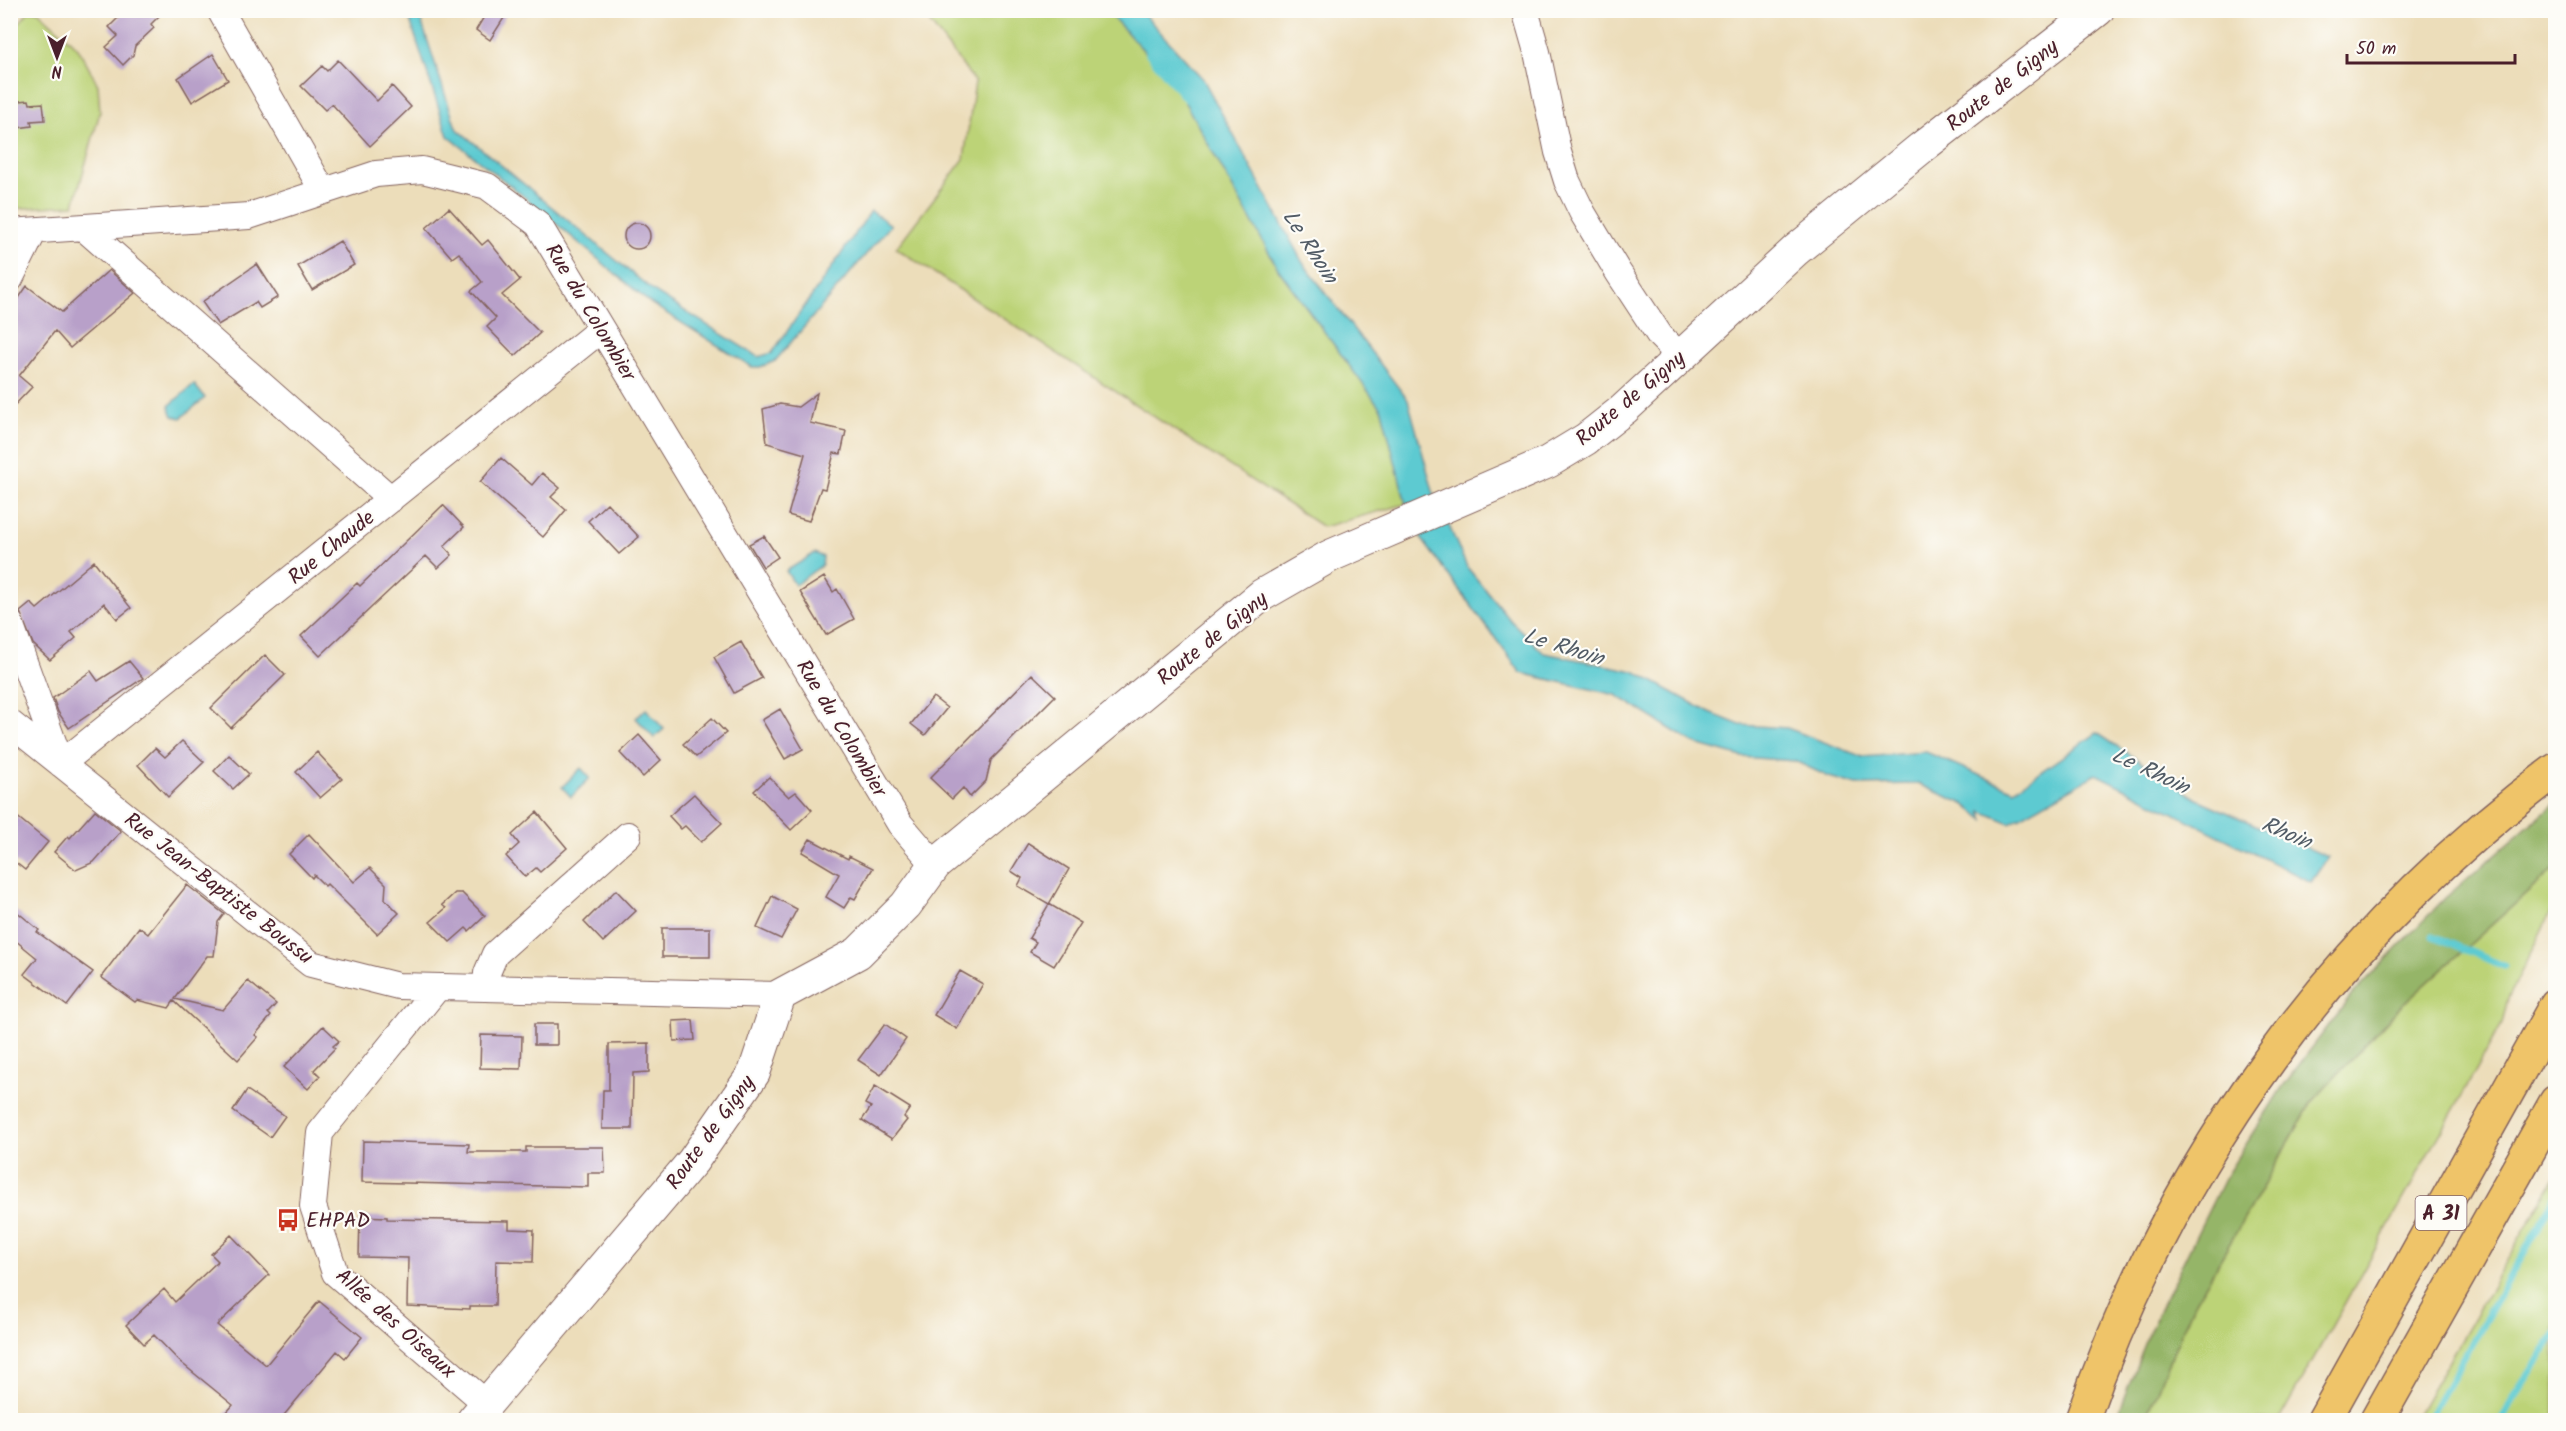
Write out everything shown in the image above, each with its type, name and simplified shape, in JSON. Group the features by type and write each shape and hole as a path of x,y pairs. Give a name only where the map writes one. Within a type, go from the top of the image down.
{"highway":[{"path":"2082,1420 2123,1317 2170,1218 2220,1132 2270,1059 2353,956 2413,893 2477,833 2556,770"},
{"name":"A 31","path":"2324,1420 2556,1005"},
{"name":"A 31","path":"2377,1420 2556,1102"}],"street":[{"path":"220,10 323,190"},
{"path":"1525,10 1558,152 1567,181 1582,212 1618,272 1660,336 1680,356"},
{"name":"Route de Gigny","path":"480,1412 693,1161 754,1073 780,995 858,952 906,905 935,865 1262,595 1330,556 1548,462 1586,439 1624,409 1796,250 1921,148 2098,10"},
{"name":"Rue du Colombier","path":"22,232 249,216 376,174 422,170 487,186 538,224 900,824 935,865"},
{"path":"85,229 391,499"},
{"path":"10,279 22,232"},
{"name":"Rue Chaude","path":"61,764 600,330"},
{"path":"10,623 61,764"},
{"name":"Rue Jean-Baptiste Boussu","path":"10,723 311,964 398,986 780,995"},
{"path":"486,988 487,973 495,954 628,835"},
{"name":"Allée des Oiseaux","path":"438,987 320,1133 313,1206 338,1276 480,1412"}],"green space":[{"path":"29,11 38,11 78,48 98,85 100,112 74,205 11,209 11,33"},
{"path":"921,11 1107,11 1174,83 1279,270 1382,410 1406,504 1323,527 896,248 964,159 975,82"},
{"path":"2555,803 2555,868 2398,1009 2312,1102 2191,1310 2145,1420 2115,1420 2154,1321 2224,1179 2283,1086 2351,996 2445,898"},
{"path":"2555,868 2555,903 2508,999 2502,1024 2279,1420 2145,1420 2191,1310 2312,1102 2398,1009"},
{"path":"2555,1178 2555,1420 2414,1420"}],"water":[{"path":"407,11 418,11 456,128 656,293 758,357 772,353 871,211 891,225 775,361 760,367 752,367 650,303 448,136"},
{"path":"1107,11 1141,11 1203,79 1303,263 1408,400 1436,502 1406,504 1382,410 1279,270 1174,83"},
{"path":"194,384 205,398 181,418 173,416 169,406"},
{"path":"1446,519 1467,567 1511,621 1544,653 1634,671 1710,713 1740,725 1787,728 1863,757 1926,752 2014,790 2097,733 2197,799 2328,857 2311,882 2096,774 2010,823 1981,811 1984,820 1964,804 1918,784 1857,785 1829,777 1795,761 1742,757 1693,743 1616,695 1521,673 1421,538 1422,528"},
{"path":"815,553 823,557 822,565 795,585 786,571"},
{"path":"646,709 664,729 654,738 636,718"},
{"path":"581,768 590,778 571,797 562,787"}],"building":[{"path":"126,10 165,10 151,24 154,28 135,46 133,55 123,65 106,47 118,36 109,27"},
{"path":"488,10 509,10 490,40 476,30"},
{"path":"213,54 228,80 192,102 178,78"},
{"path":"338,60 377,101 392,86 411,107 370,146 332,104 325,110 301,86 322,66 327,71"},
{"path":"29,100 30,104 43,103 45,120 31,121 32,126 10,129 10,102"},
{"path":"449,208 482,245 488,240 520,280 502,295 540,333 515,356 487,327 496,318 471,291 482,282 459,253 452,258 426,228"},
{"path":"637,223 646,227 650,236 646,245 637,249 628,245 624,236 628,227"},
{"path":"340,241 354,265 312,290 298,266"},
{"path":"257,264 278,297 260,308 256,302 218,325 202,302"},
{"path":"109,270 135,293 70,348 55,331 19,376 32,387 10,410 10,311 27,286 62,312"},
{"path":"817,393 810,423 846,431 841,454 834,453 825,489 821,488 809,521 788,515 805,454 767,443 763,409 780,404 798,407"},
{"path":"501,458 532,485 542,473 560,488 551,497 566,510 543,537 480,482"},
{"path":"607,503 639,537 619,554 588,521"},
{"path":"443,505 464,527 444,546 452,555 438,568 426,556 320,656 301,636 357,583 360,586"},
{"path":"764,536 778,557 763,567 749,544"},
{"path":"94,561 131,608 117,619 104,603 71,632 76,638 50,660 33,644 20,612 31,603 37,609"},
{"path":"824,577 833,592 837,589 854,619 826,635 800,592"},
{"path":"741,642 762,678 734,693 714,657"},
{"path":"265,655 285,675 231,728 211,708"},
{"path":"129,661 143,678 69,728 58,712 53,698 91,671 98,681"},
{"path":"1032,674 1055,696 991,760 986,781 970,797 963,788 952,799 930,778"},
{"path":"933,697 947,708 925,735 911,724"},
{"path":"780,709 803,749 785,759 762,720"},
{"path":"712,718 726,733 696,757 683,744"},
{"path":"639,735 661,760 643,777 620,753"},
{"path":"182,741 204,762 168,797 138,765 155,748 165,757"},
{"path":"317,752 342,779 320,798 296,772"},
{"path":"229,755 249,774 233,789 214,771"},
{"path":"769,777 789,797 796,792 812,810 791,830 754,791"},
{"path":"694,794 722,823 701,842 685,826 681,829 669,816"},
{"path":"95,810 121,831 94,862 76,870 54,852"},
{"path":"10,811 48,842 25,870 10,858"},
{"path":"537,812 567,848 540,872 536,868 525,877 506,856 519,844 512,835"},
{"path":"309,834 354,882 370,868 386,884 385,899 399,913 377,934 327,884 325,886 314,875 312,878 289,854"},
{"path":"810,839 848,859 849,856 873,868 855,899 851,897 844,908 826,897 839,874 802,852"},
{"path":"1028,843 1069,869 1049,904 1018,886 1022,878 1011,871"},
{"path":"187,885 224,914 218,922 214,956 207,956 175,999 223,1010 248,981 276,1004 268,1013 271,1016 255,1035 258,1037 238,1060 174,1001 169,1008 137,1000 135,1002 101,977 139,927 148,934"},
{"path":"616,890 636,911 603,942 584,922"},
{"path":"455,893 462,893 485,916 469,931 466,928 450,942 430,922 446,908 442,905"},
{"path":"772,896 797,909 781,939 757,928"},
{"path":"1049,904 1081,923 1054,966 1030,952 1036,942 1029,938"},
{"path":"10,906 39,930 37,932 93,972 67,1006 24,974 37,958 10,936"},
{"path":"662,928 710,928 710,957 662,957"},
{"path":"960,971 983,984 957,1029 934,1015"},
{"path":"693,1020 695,1040 674,1041 673,1021"},
{"path":"534,1024 557,1024 557,1045 534,1045"},
{"path":"885,1024 906,1039 881,1075 858,1060"},
{"path":"323,1026 339,1041 314,1070 320,1076 308,1089 284,1067"},
{"path":"481,1035 522,1036 521,1069 480,1068"},
{"path":"649,1043 649,1072 633,1073 632,1129 602,1129 603,1090 609,1090 609,1044"},
{"path":"875,1086 910,1108 904,1117 907,1120 892,1139 862,1120 871,1107 865,1104"},
{"path":"247,1090 285,1116 270,1137 233,1111"},
{"path":"363,1141 469,1144 468,1152 526,1152 526,1147 604,1147 605,1173 588,1173 588,1187 362,1182"},
{"path":"360,1216 387,1217 387,1219 509,1221 509,1229 534,1230 533,1262 496,1261 495,1306 470,1306 470,1309 407,1306 408,1258 359,1257"},
{"path":"231,1235 269,1275 217,1325 266,1365 319,1301 362,1337 345,1358 337,1351 280,1420 220,1420 233,1405 179,1361 154,1335 144,1344 126,1325 164,1289 175,1302 218,1261 211,1254"}],"waterway":[{"name":"Le Rhoin","path":"1149,54 1186,99"},
{"name":"Le Rhoin","path":"2433,936 2504,966"},
{"path":"2428,1420 2556,1197"},
{"path":"2502,1420 2513,1398 2556,1334"}],"place":[{"name":"EHPAD","path":"288,1220"}],"water label":[{"name":"Rhoin","path":"2287,832"}]}
